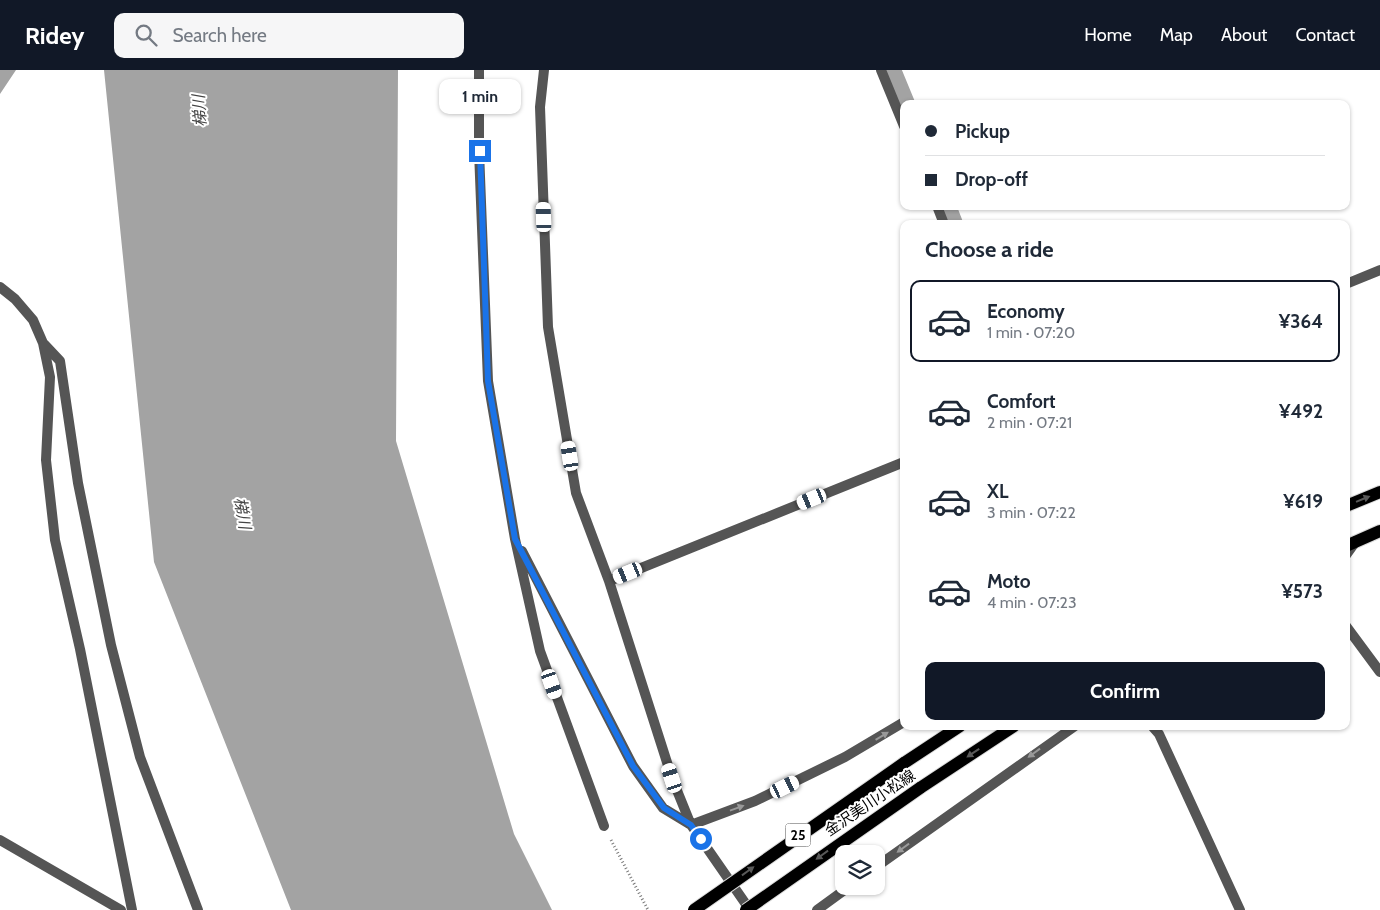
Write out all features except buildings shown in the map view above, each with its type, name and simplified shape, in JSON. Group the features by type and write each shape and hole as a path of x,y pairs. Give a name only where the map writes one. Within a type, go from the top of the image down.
{"main road":[{"path":"1350,504 1380,492"},
{"path":"1352,543 1380,531"},
{"name":"金沢美川小松線","path":"694,910 904,762 954,730"},
{"name":"金沢美川小松線","path":"748,910 920,788 1008,730"}],"street":[{"path":"479,70 488,381 515,539 540,651 604,826"},
{"path":"544,70 540,107 548,328 576,493 610,581 672,778 691,825 748,910"},
{"path":"881,70 900,116"},
{"path":"1350,282 1380,270"},
{"path":"0,287 15,299 33,320 43,344 50,377 46,460 55,540 80,649 132,910"},
{"path":"43,344 60,361 78,482 111,644 140,757 198,910"},
{"path":"610,581 900,464"},
{"path":"515,539 633,766 664,808 691,825"},
{"path":"1350,631 1380,672"},
{"path":"691,825 755,802 845,757 900,724"},
{"path":"885,861 1068,730"},
{"path":"1156,730 1240,910"},
{"path":"0,840 121,910"},
{"path":"817,910 838,895"}],"path":[{"path":"604,826 648,910"}],"water":[{"path":"0,70 16,70 0,94"},
{"name":"梯川","path":"104,70 398,70 396,441 514,834 552,910 291,910 154,562"}],"waterway":[{"path":"890,70 902,100"},
{"path":"947,210 950,220"}],"route":[{"path":"480,151 488,381 515,539 633,766 664,808 691,825 701,839"}]}
